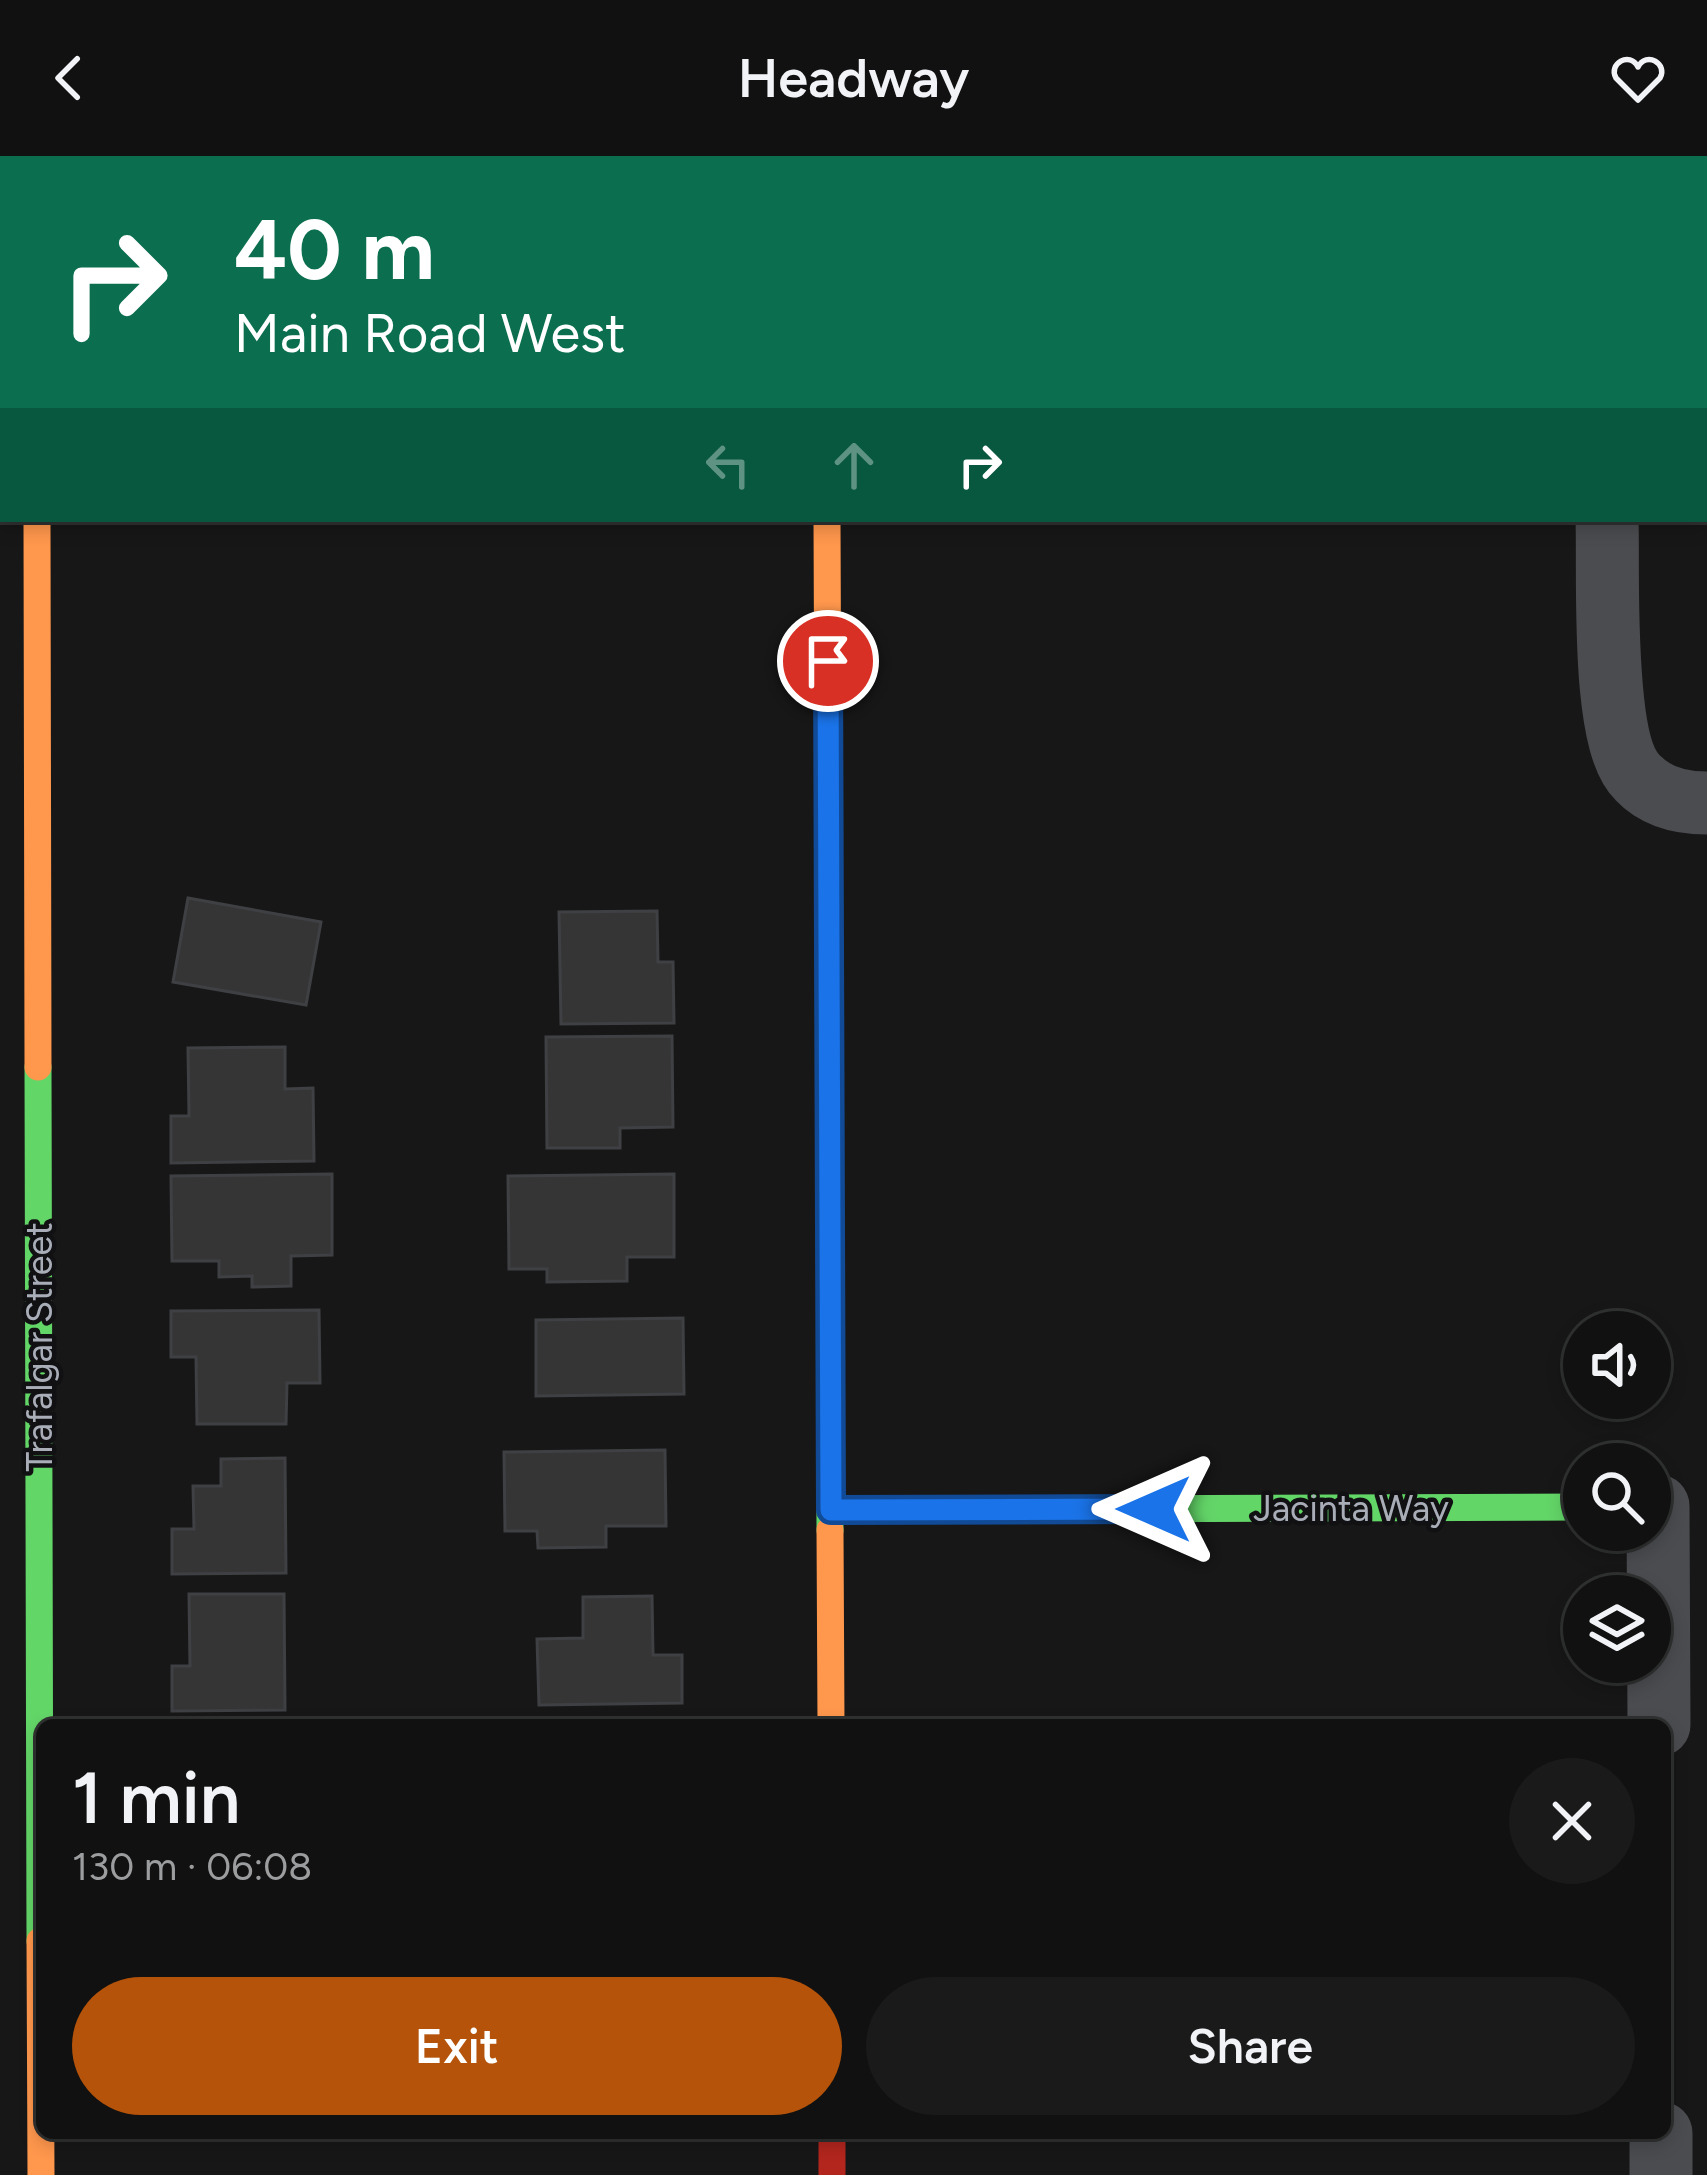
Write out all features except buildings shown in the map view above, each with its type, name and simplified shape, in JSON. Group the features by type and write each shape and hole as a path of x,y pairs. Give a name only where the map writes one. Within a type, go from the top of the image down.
{"street":[{"name":"Trafalgar Street","path":"36,2068 20,1725 37,522"},
{"path":"827,522 831,1719"},
{"path":"1607,522 1612,698 1623,755 1635,776 1657,794 1707,803"},
{"name":"Jacinta Way","path":"831,1510 1563,1507"},
{"path":"1659,1719 1672,1507"},
{"name":"Trafalgar Street","path":"39,2139 41,2175"},
{"path":"832,2139 832,2175"},
{"path":"1661,2139 1661,2175"}],"traffic: fast":[{"path":"829,1032 830,1530"},
{"path":"38,1067 39,1719"},
{"path":"831,1510 1563,1507"}],"traffic: slow":[{"path":"37,522 38,1067"},
{"path":"827,522 829,1032"},
{"path":"830,1530 831,1719"},
{"path":"41,2139 41,2175"}],"traffic: jam":[{"path":"832,2139 832,2175"}],"route":[{"path":"828,661 831,1510 1154,1509"}]}
